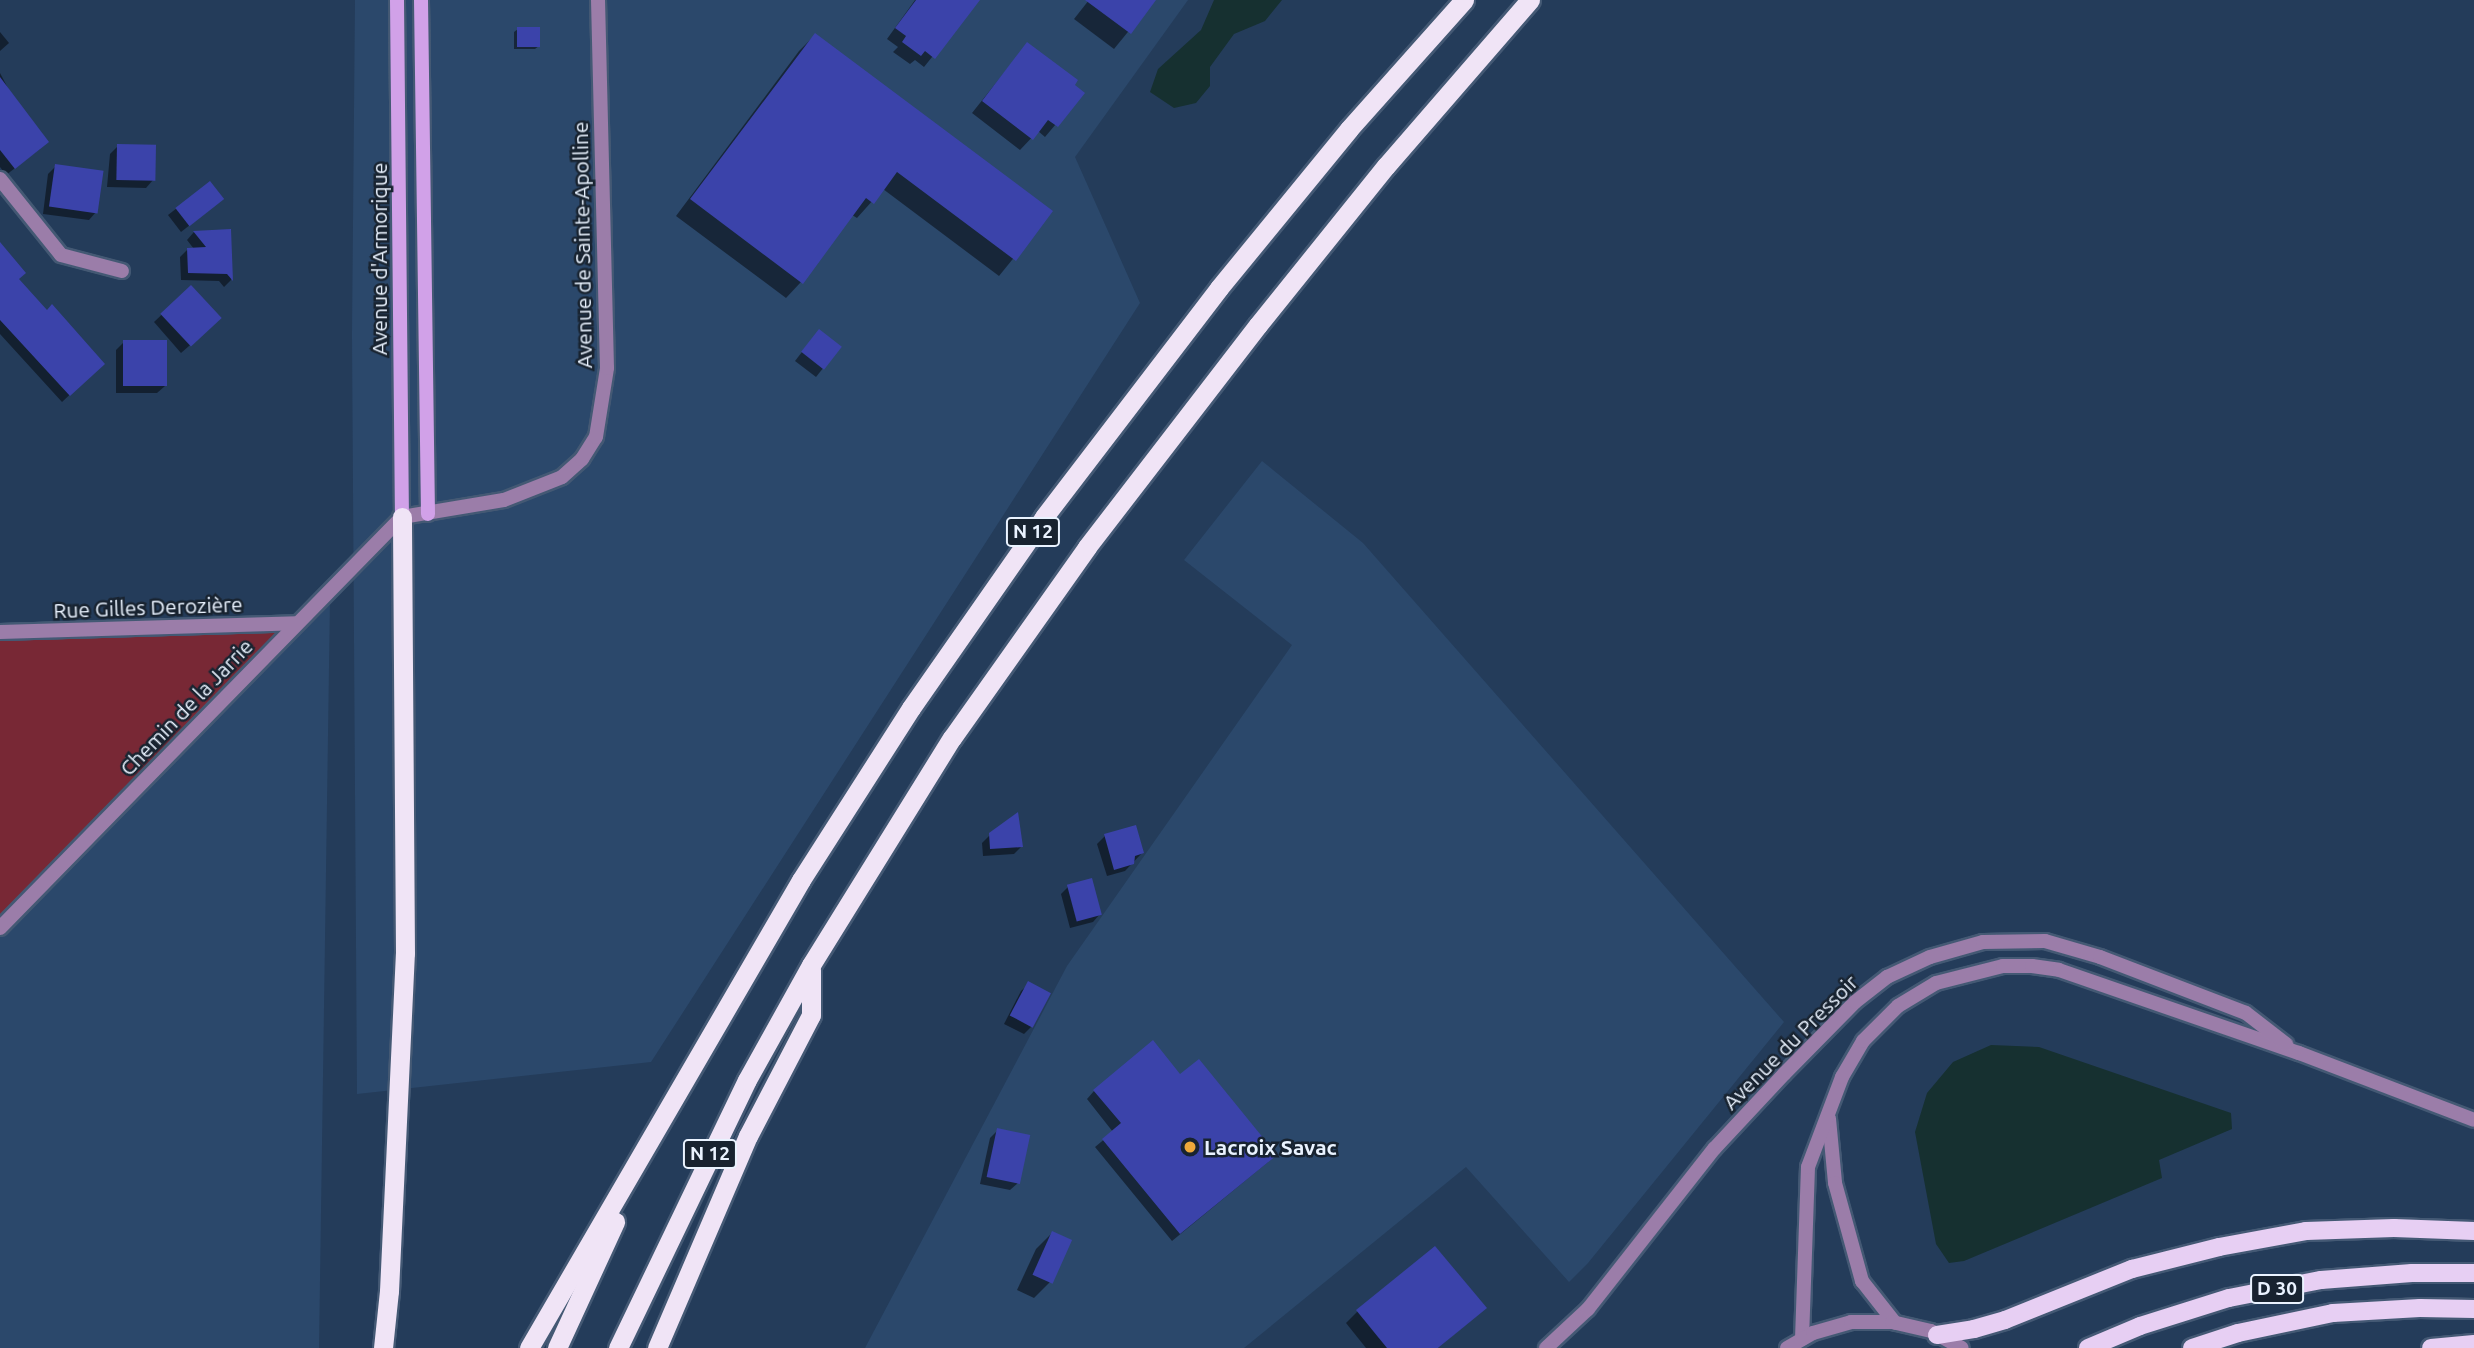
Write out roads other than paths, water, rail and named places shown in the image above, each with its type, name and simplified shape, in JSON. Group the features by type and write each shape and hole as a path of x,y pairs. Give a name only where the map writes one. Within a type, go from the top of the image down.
{"highway":[{"name":"N 12","path":"556,1348 667,1110 808,869 911,708 1044,517 1237,267 1349,129 1464,0"},
{"name":"N 12","path":"618,1348 747,1080 811,965 951,738 1087,547 1258,325 1360,198 1530,0"},
{"path":"383,1348 389,1291 405,953 402,517"},
{"path":"657,1348 748,1136 811,1014 811,965"},
{"path":"529,1348 667,1110"}],"main road":[{"name":"Avenue d'Armorique","path":"397,0 402,517"},
{"path":"421,0 428,514"},
{"path":"1937,1335 1975,1329 2005,1320 2132,1269 2219,1247 2306,1231 2394,1228 2474,1231"},
{"name":"D 30","path":"2088,1348 2140,1326 2242,1295 2321,1280 2412,1273 2474,1273"},
{"name":"D 30","path":"2192,1348 2238,1333 2333,1313 2420,1308 2474,1309"},
{"path":"2431,1348 2474,1344"}],"street":[{"name":"Avenue de Sainte-Apolline","path":"402,517 504,500 562,477 582,459 596,437 607,369 598,0"},
{"path":"0,179 61,255 122,271"},
{"name":"Chemin de la Jarrie","path":"0,928 402,517"},
{"name":"Rue Gilles Derozière","path":"0,632 297,623"},
{"name":"Avenue du Pressoir","path":"1546,1348 1588,1309 1714,1149 1784,1074 1856,1002 1887,977 1930,957 1983,942 2045,941 2100,957 2246,1013 2299,1053"},
{"name":"Avenue du Pressoir","path":"1802,1339 1808,1167 1842,1077 1863,1041 1898,1006 1936,983 2003,966 2032,965 2087,978 2299,1053 2474,1120"},
{"path":"1829,1117 1835,1183 1862,1281 1895,1323"},
{"path":"1787,1348 1802,1339 1852,1322 1895,1323 1937,1335 1962,1348"}],"place":[{"name":"Lacroix Savac","path":"1190,1147"}]}
